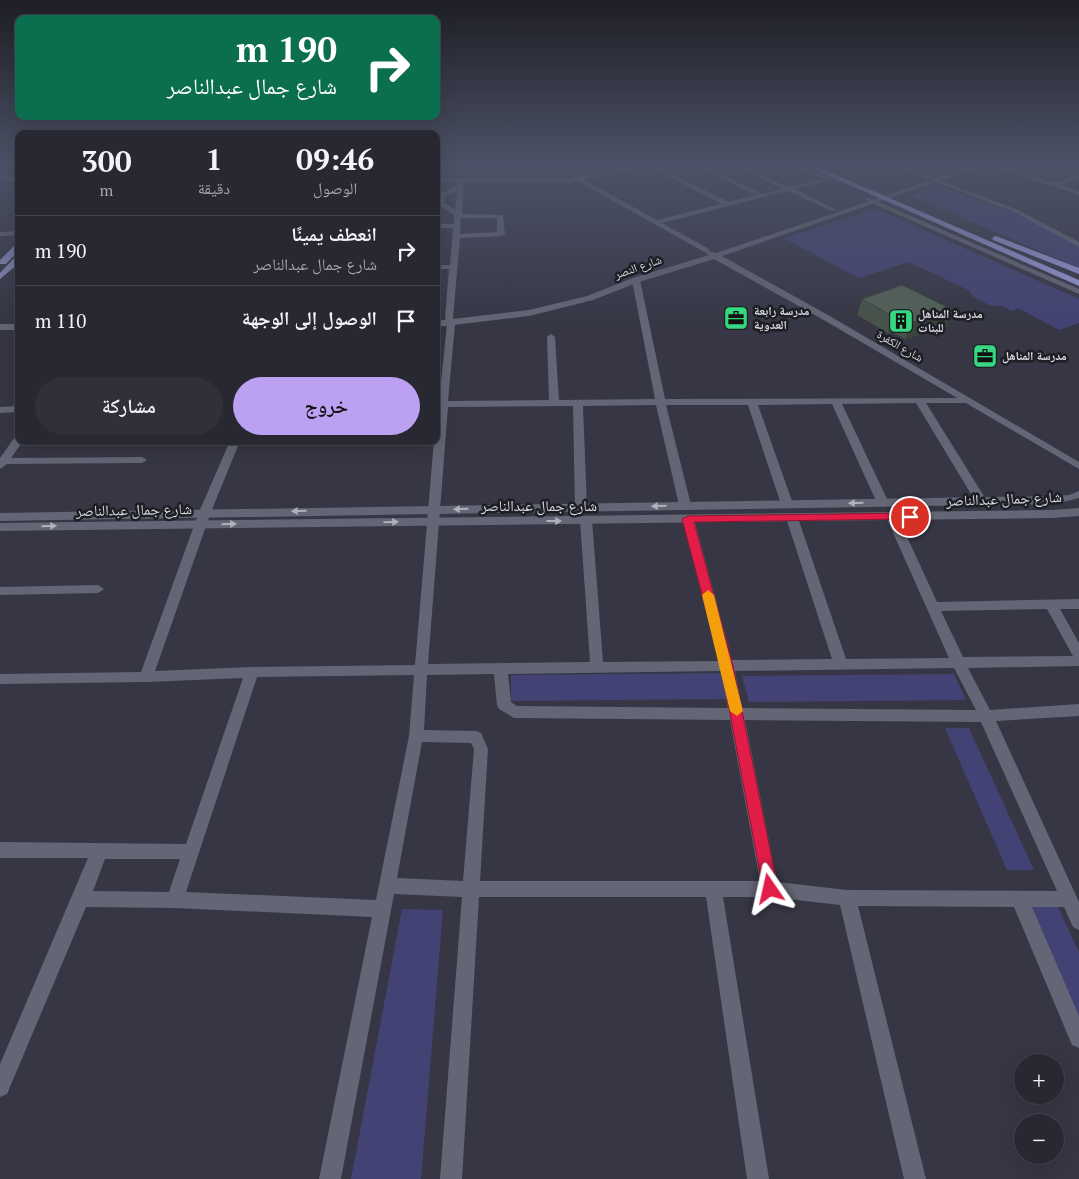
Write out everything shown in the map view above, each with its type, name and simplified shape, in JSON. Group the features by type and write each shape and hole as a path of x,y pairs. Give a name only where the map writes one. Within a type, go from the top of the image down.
{"highway":[{"path":"931,219 1079,284"},
{"path":"939,219 1079,272"}],"main road":[{"path":"0,265 15,250"},
{"path":"0,278 15,262"}],"street":[{"path":"458,219 450,321 440,404 967,400"},
{"path":"456,236 501,234 500,219"},
{"name":"شارع الكفرة","path":"648,219 706,250 1079,466"},
{"path":"655,223 670,219"},
{"name":"شارع النصر","path":"440,323 553,302 706,250 805,219"},
{"name":"شارع النصر","path":"440,319 450,321 501,318 553,308 590,298 636,280 715,256 819,219"},
{"path":"927,219 1079,292"},
{"path":"1031,219 1079,245"},
{"path":"440,226 457,226"},
{"path":"0,234 15,233"},
{"path":"440,267 453,267"},
{"path":"636,280 660,401 685,506"},
{"path":"0,322 15,322"},
{"path":"0,327 15,327"},
{"path":"551,337 554,403"},
{"path":"919,400 981,501"},
{"path":"836,401 882,503"},
{"path":"752,402 787,504"},
{"path":"578,403 582,508"},
{"path":"0,410 15,409"},
{"path":"2,463 15,445"},
{"path":"146,677 203,518 233,445"},
{"path":"330,1179 416,736 437,445"},
{"path":"2,463 142,460"},
{"path":"432,516 582,508 1055,500 1071,498 1079,494"},
{"name":"شارع جمال عبدالناصر","path":"0,527 203,518 432,516 586,520 892,517 1079,512"},
{"path":"0,517 203,518"},
{"path":"892,517 959,664 986,716 1079,921"},
{"path":"792,518 841,665"},
{"path":"688,519 738,715 770,889"},
{"path":"586,520 597,667"},
{"path":"0,591 98,589"},
{"path":"933,607 1079,604"},
{"path":"1051,605 1079,655"},
{"path":"0,679 146,677 252,672 1079,661"},
{"path":"500,668 504,705 514,712 986,716 1079,710"},
{"path":"174,900 252,672"},
{"path":"416,736 469,736 476,737 480,744 472,890 451,1179"},
{"path":"0,850 190,852"},
{"path":"0,1088 7,1055 81,899 98,852"},
{"path":"388,886 472,890 770,889 847,898 1068,899"},
{"path":"713,890 758,1179"},
{"path":"847,898 915,1179"},
{"path":"81,899 174,900 382,909"},
{"path":"1020,900 1079,1038"}],"shaded area":[{"path":"844,219 899,219 1079,299 1079,323 1059,330 1018,308 1011,311 1003,306 989,305 972,296 970,291 909,262 859,278 784,238"},
{"path":"965,219 1030,219 1079,246 1079,268"},
{"path":"723,673 729,699 511,701 511,675"},
{"path":"954,674 966,700 749,702 742,676"},
{"path":"945,728 969,728 1034,870 1007,870"},
{"path":"1028,903 1056,903 1079,952 1079,1020"},
{"path":"402,909 443,910 421,1179 351,1179"}],"building":[{"path":"902,285 953,310 911,323 898,316 894,317 862,299"}],"slow traffic":[{"path":"708,595 737,711"}],"place":[{"name":"مدرسة رابعة العدوية","path":"736,318"},
{"name":"مدرسة المناهل للبنات","path":"901,321"},
{"name":"مدرسة المناهل","path":"985,356"}],"route":[{"path":"770,889 738,715 688,519 910,517"}]}
